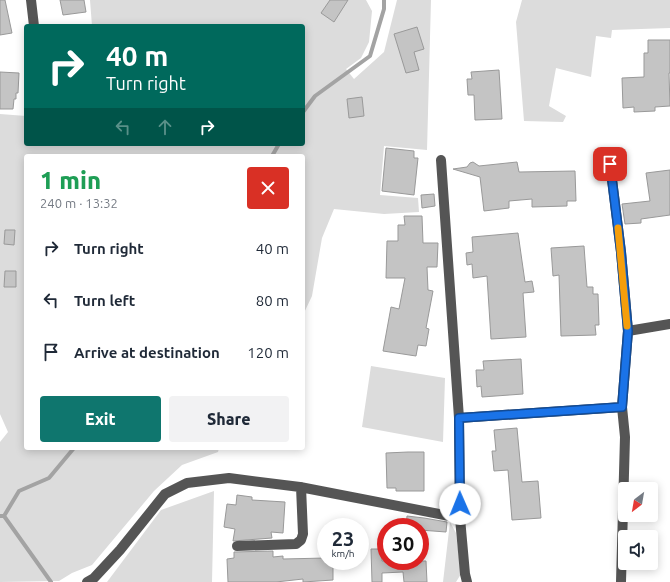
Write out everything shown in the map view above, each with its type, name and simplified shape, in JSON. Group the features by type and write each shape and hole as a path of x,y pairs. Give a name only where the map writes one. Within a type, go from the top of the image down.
{"street":[{"path":"31,0 34,24"},
{"path":"441,160 459,418 460,518 464,579"},
{"path":"610,164 621,252 628,331 622,407 625,437 621,582"},
{"path":"628,331 670,324"},
{"path":"459,418 622,407"},
{"path":"87,582 94,578 120,550 165,494 187,483 229,478 301,487 460,518"},
{"path":"237,546 296,544 301,540 303,534 301,487"}],"shaded area":[{"path":"90,0 366,0 372,11 369,42 361,58 346,69 354,79 384,52 397,0 431,0 427,150 384,146 380,195 418,198 419,212 384,214 334,209 322,238 312,296 305,311 305,154 24,154 24,450 218,450 218,452 182,465 154,491 92,565 72,573 59,581 0,582 0,442 8,432 0,414 0,114 24,116 24,146 305,146 305,24 92,24"},
{"path":"522,0 670,0 670,28 612,30 611,38 596,36 591,77 556,68 549,106 566,116 563,122 524,121 516,22"},
{"path":"371,366 445,378 443,442 362,427"},
{"path":"214,491 212,582 107,582 161,510"},
{"path":"450,522 456,533 461,574 456,582 443,582"}],"building":[{"path":"0,0 5,0 12,33 0,35"},
{"path":"60,0 84,0 86,12 63,15"},
{"path":"330,0 348,0 334,22 321,13"},
{"path":"417,27 424,49 414,52 419,70 406,73 394,34"},
{"path":"648,40 670,40 670,106 655,107 655,111 634,112 634,107 623,108 622,78 644,77 644,53 648,53"},
{"path":"499,70 502,119 475,120 474,95 468,95 467,79 472,79 471,72"},
{"path":"0,72 19,73 18,93 16,93 16,99 14,99 13,109 0,109"},
{"path":"362,97 364,116 349,118 347,99"},
{"path":"386,148 414,151 414,158 418,158 414,195 382,191"},
{"path":"473,162 479,166 517,162 519,172 575,171 576,201 567,201 567,206 532,207 532,199 509,201 509,208 484,211 480,177 453,169 467,167"},
{"path":"670,170 670,215 641,219 641,223 625,224 622,204 650,201 646,173"},
{"path":"434,194 435,206 422,208 421,195"},
{"path":"404,216 422,216 423,243 438,243 437,267 427,267 428,290 433,291 426,328 429,329 426,346 418,345 416,356 383,351 391,307 399,309 405,278 386,278 387,241 398,241 398,225 405,225"},
{"path":"5,230 15,230 14,245 4,244"},
{"path":"518,233 525,282 532,281 534,292 523,293 526,337 491,339 487,276 473,278 472,264 467,265 466,253 473,252 472,237"},
{"path":"584,246 587,287 593,287 593,294 598,294 599,325 595,325 596,335 561,336 559,275 553,276 551,248"},
{"path":"5,271 16,271 16,287 4,287"},
{"path":"521,359 523,394 482,397 481,386 477,387 476,370 484,370 483,361"},
{"path":"517,428 522,482 538,481 541,518 512,520 508,470 494,471 492,451 496,451 494,430"},
{"path":"424,452 424,491 396,491 396,488 387,488 386,453"},
{"path":"237,495 252,497 252,500 285,502 283,533 271,532 272,538 233,541 235,529 224,527 227,504 236,505"},
{"path":"407,516 424,518 407,518"},
{"path":"429,519 447,522 446,532 429,531"},
{"path":"371,549 377,549 377,570 426,570 427,582 404,582 403,572 382,573 382,582 372,582"},
{"path":"273,551 273,557 283,556 283,559 317,558 317,570 333,570 333,580 303,582 303,579 276,582 228,582 227,559 234,558 234,552"}],"waterway":[{"path":"305,109 315,96 370,56 384,9 384,0"},
{"path":"273,154 278,146"},
{"path":"0,516 4,516 19,491 49,478 72,450"},
{"path":"4,516 51,582"}],"slow traffic":[{"path":"618,228 627,326"}],"route":[{"path":"460,504 459,418 622,407 628,331 621,252 610,164"}]}
